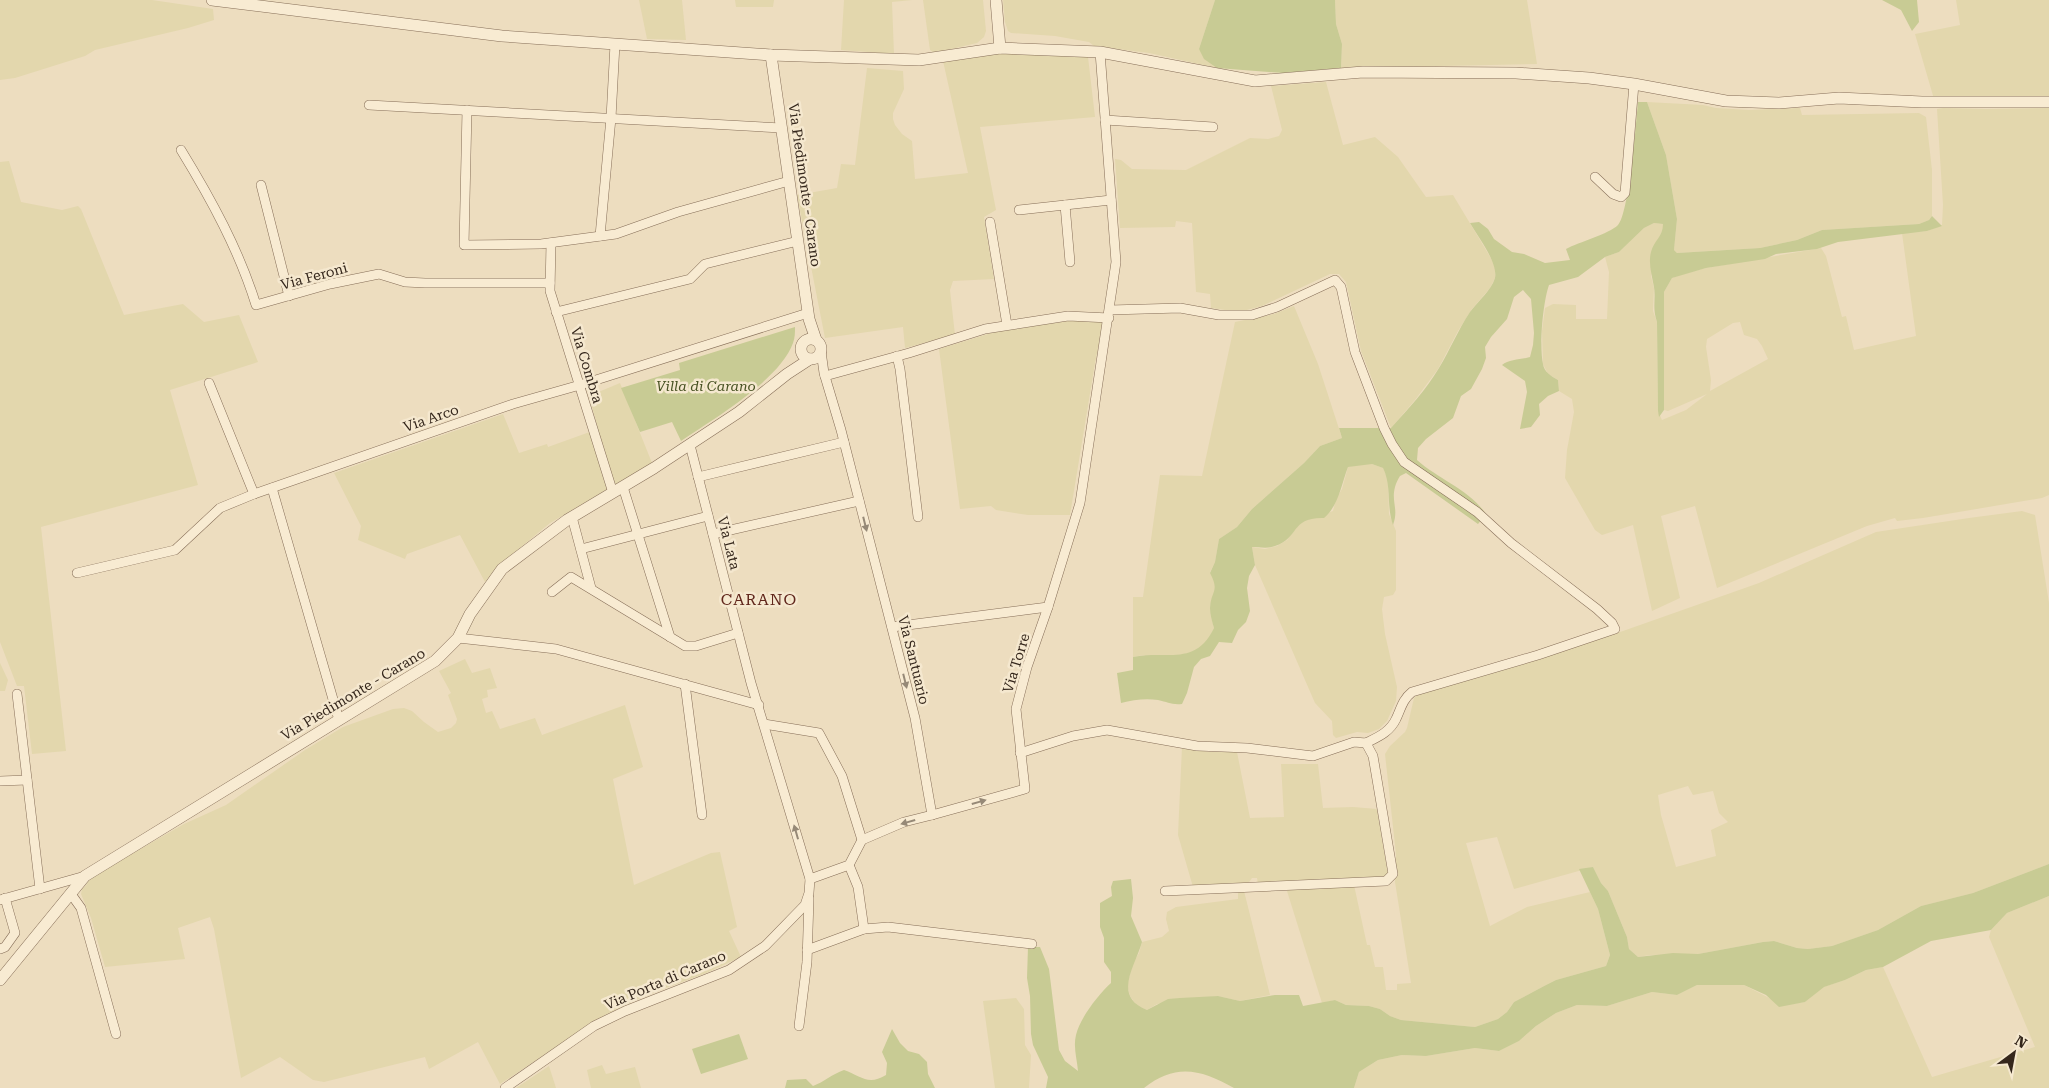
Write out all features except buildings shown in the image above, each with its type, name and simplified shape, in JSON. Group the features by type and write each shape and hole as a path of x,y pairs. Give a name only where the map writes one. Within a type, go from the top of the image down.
{"street":[{"path":"212,0 502,36 771,55 920,60 1000,48 1100,52 1255,81 1363,72 1516,73 1589,78 1634,84 1726,101 1779,103 1839,98 1922,102 2049,102"},
{"path":"996,0 1000,48"},
{"path":"600,236 611,118 615,44"},
{"path":"1048,607 1080,503 1110,314 1116,262 1100,52"},
{"name":"Via Piedimonte - Carano","path":"771,55 811,340"},
{"path":"1595,177 1613,194 1621,197 1625,193 1634,84"},
{"path":"369,105 782,128"},
{"path":"467,110 464,245 551,243 616,234 678,212 790,181"},
{"path":"1105,120 1213,127"},
{"name":"Via Feroni","path":"181,150 210,198 256,305 330,284 379,274 405,282 550,283"},
{"path":"261,185 289,296"},
{"path":"1020,210 1112,200"},
{"path":"1066,205 1070,262"},
{"path":"990,222 1007,325"},
{"path":"556,312 690,279 705,264 798,241"},
{"name":"Via Combra","path":"551,243 550,291 556,312 618,490 638,535 670,637"},
{"path":"824,374 897,356 985,329 1068,316 1180,308 1219,315 1252,315 1278,307 1335,280 1341,287 1355,352 1384,428 1401,457 1426,478 1476,512 1511,543 1597,609 1612,623 1615,629 1529,658 1412,692 1406,697 1397,718 1388,731 1366,743 1354,742 1313,756 1247,748 1197,746 1107,730 1072,736 1020,753"},
{"name":"Via Arco","path":"77,573 175,550 220,508 254,494 513,404 809,316"},
{"path":"811,340 820,344 815,356 804,356 801,350 802,344 811,340"},
{"name":"Via Piedimonte - Carano","path":"787,374 801,350"},
{"name":"Via Piedimonte - Carano","path":"0,980 86,876 436,661 458,638 470,614 502,569 572,517 690,445 739,412 787,374 815,356"},
{"name":"Via Santuario","path":"815,356 824,374 844,442 892,627 915,718 932,815"},
{"path":"897,356 918,517"},
{"path":"209,383 254,494"},
{"path":"698,476 844,442"},
{"name":"Via Lata","path":"690,445 758,705"},
{"path":"272,488 339,720"},
{"path":"713,534 859,501"},
{"path":"581,548 708,516"},
{"path":"572,517 591,588"},
{"path":"552,592 571,577 685,646 696,646 738,633"},
{"name":"Via Torre","path":"892,627 1048,607 1027,667 1016,709 1025,789 932,815"},
{"path":"458,638 556,649 758,705"},
{"path":"686,684 702,815"},
{"path":"17,694 40,889"},
{"name":"Via Porta di Carano","path":"505,1088 594,1026 624,1011 729,970 765,946 805,905 809,893 810,879 758,705"},
{"path":"764,724 819,733 842,776 862,840"},
{"path":"1165,891 1386,881 1392,874 1373,756 1366,743"},
{"path":"0,781 27,780"},
{"path":"810,879 849,865 862,840 904,822 932,815"},
{"path":"849,865 858,888 864,929"},
{"path":"0,949 5,947 15,933 2,899 86,876"},
{"path":"799,1026 807,950 809,893"},
{"path":"71,894 81,908 116,1034"},
{"path":"807,950 864,929 888,927 1032,944"}],"shaded area":[{"path":"0,0 152,0 213,9 214,20 95,50 85,56 15,78 0,80"},
{"path":"639,0 682,0 686,40 647,39"},
{"path":"735,0 774,0 773,7 736,7"},
{"path":"844,0 912,0 892,2 894,54 841,50"},
{"path":"923,0 983,0 986,31 984,37 977,43 934,53 930,50"},
{"path":"1003,0 1215,0 1199,49 1217,68 1149,53 1094,46 1089,42 1055,36 1011,33 1008,31 1005,22"},
{"path":"1335,0 1527,0 1537,64 1341,68 1342,44 1336,24"},
{"path":"1956,0 2049,0 2049,97 1934,99 1915,34 1960,25"},
{"path":"999,53 1088,57 1095,117 980,127 996,210 984,217 994,279 953,281 950,290 955,335 905,348 903,327 825,338 797,195 837,188 841,164 855,165 867,68 903,71 904,89 893,113 893,119 902,134 912,141 915,179 968,173 943,61"},
{"path":"1326,82 1343,145 1375,137 1398,157 1426,197 1453,195 1495,265 1495,278 1490,288 1472,309 1438,369 1391,428 1361,351 1346,282 1339,274 1330,274 1262,306 1239,312 1211,308 1210,294 1196,292 1192,223 1176,221 1175,227 1120,228 1115,159 1121,160 1132,169 1186,170 1250,138 1268,139 1279,136 1282,130 1271,86"},
{"path":"1647,102 1749,110 1800,108 1802,115 1919,113 1926,117 1932,170 1932,216 1929,220 1919,224 1822,230 1797,240 1760,248 1677,253 1674,250 1677,219 1666,155"},
{"path":"2049,108 2049,495 2042,498 1923,518 1897,521 1895,518 1867,526 1717,588 1695,506 1661,516 1680,598 1652,611 1633,525 1602,535 1595,530 1565,478 1567,450 1574,412 1572,399 1559,391 1558,380 1548,374 1543,364 1542,331 1545,308 1553,304 1576,305 1576,319 1607,319 1609,272 1605,257 1619,252 1644,228 1654,223 1664,224 1663,233 1656,242 1651,276 1654,288 1653,311 1657,322 1658,411 1662,420 1686,410 1707,394 1668,411 1664,410 1664,292 1672,278 1683,274 1706,268 1821,248 1826,256 1842,317 1846,316 1854,350 1916,336 1902,233 1927,231 1942,225 1943,205 1937,109","holes":["1740,322 1744,335 1757,339 1768,359 1710,391 1711,380 1706,347 1707,339 1733,323"]},
{"path":"9,161 21,202 62,210 78,206 81,209 124,315 183,304 204,322 239,315 258,362 170,390 198,485 41,527 66,751 32,754 24,686 17,686 0,642 0,162"},
{"path":"1294,306 1318,364 1342,438 1320,446 1304,463 1252,509 1237,527 1219,539 1215,562 1210,572 1216,583 1215,594 1210,605 1214,628 1209,639 1191,653 1180,656 1144,655 1133,657 1133,597 1143,597 1160,475 1202,476 1235,322 1274,314"},
{"path":"1069,321 1104,321 1095,363 1070,515 1028,515 996,510 991,506 960,509 939,349 1001,330"},
{"path":"620,383 652,463 550,523 498,566 485,582 460,535 407,554 405,559 358,540 361,526 334,473 503,414 519,453 547,444 548,447 598,429 589,396"},
{"path":"1372,464 1383,468 1388,478 1389,514 1396,531 1396,590 1393,595 1384,597 1382,609 1385,634 1397,687 1396,701 1387,721 1379,729 1368,733 1357,732 1336,738 1333,735 1332,721 1315,703 1255,565 1252,547 1265,549 1277,546 1287,540 1301,522 1333,511 1348,467"},
{"path":"2022,511 2035,515 2049,603 2049,864 1973,893 1921,906 1878,930 1832,946 1808,949 1797,948 1774,941 1698,954 1638,957 1629,949 1627,937 1608,891 1601,883 1593,867 1514,889 1497,837 1466,843 1490,926 1527,907 1590,892 1598,909 1610,955 1606,966 1556,980 1514,1002 1507,1012 1498,1019 1475,1027 1401,1020 1390,1016 1380,1009 1369,1006 1346,1005 1335,1000 1322,1003 1287,891 1289,889 1354,885 1367,945 1370,945 1375,967 1383,967 1386,990 1397,990 1397,984 1411,983 1395,882 1396,854 1385,754 1390,746 1405,732 1414,698 1417,695 1623,631 1759,583 1876,532","holes":["1688,786 1693,795 1713,791 1719,813 1728,822 1711,830 1716,856 1676,867 1661,815 1658,795"]},
{"path":"465,659 472,673 490,668 497,688 487,690 488,697 482,699 486,713 492,711 500,729 535,718 542,735 625,705 643,767 613,779 634,885 711,853 720,852 737,927 729,931 741,957 704,974 644,996 605,1015 500,1084 478,1042 429,1069 425,1057 324,1082 313,1080 280,1057 241,1078 214,929 210,917 178,928 185,959 105,967 91,918 81,894 82,889 87,884 88,879 184,824 226,805 305,750 343,727 393,709 404,708 412,711 438,732 451,728 457,719 448,695 451,693 439,671"},
{"path":"0,663 8,680 5,691 0,691"},
{"path":"1182,747 1208,752 1237,752 1250,818 1284,817 1281,764 1318,764 1323,808 1353,807 1377,809 1388,874 1383,878 1258,884 1257,878 1252,878 1247,885 1193,887 1178,835"},
{"path":"1244,891 1270,995 1240,1001 1218,996 1157,1004 1147,1010 1137,1006 1130,996 1127,985 1133,963 1139,953 1142,942 1162,937 1169,931 1166,919 1167,912 1176,907 1238,899 1238,892"},
{"path":"2049,896 2049,1088 1354,1088 1359,1072 1378,1060 1402,1055 1426,1056 1475,1048 1499,1051 1519,1041 1536,1026 1556,1013 1577,1005 1607,1006 1652,992 1677,995 1697,985 1744,985 1783,1005 1805,1002 1823,987 1845,980 1866,970 1883,967 1932,1077 2035,1047 1989,937 1991,930 2007,913"},
{"path":"1016,998 1024,1009 1025,1045 1031,1055 1029,1088 995,1088 983,1001"},
{"path":"602,1065 606,1074 635,1067 641,1088 591,1088 587,1070"},
{"path":"549,1066 556,1088 516,1088"}],"green space":[{"path":"1215,0 1335,0 1336,24 1342,44 1341,68 1283,73 1217,68 1204,59 1199,49"},
{"path":"1882,0 1917,0 1919,22 1912,31 1901,10"},
{"path":"1638,102 1647,102 1666,155 1677,219 1674,250 1677,253 1760,248 1797,240 1822,230 1919,224 1929,220 1932,216 1942,226 1927,231 1838,242 1817,249 1776,254 1765,259 1706,268 1672,278 1664,292 1664,410 1659,417 1657,322 1650,261 1652,248 1662,232 1663,224 1654,223 1644,228 1619,252 1605,257 1578,277 1549,285 1542,324 1541,346 1546,372 1558,380 1559,391 1548,396 1539,404 1540,415 1531,427 1520,429 1527,392 1525,381 1502,365 1530,357 1534,333 1531,299 1523,290 1514,297 1507,319 1485,347 1486,358 1482,369 1471,389 1461,396 1453,418 1426,439 1418,448 1417,460 1463,491 1486,514 1478,524 1406,473 1400,476 1395,487 1395,519 1393,525 1386,475 1383,468 1372,464 1348,467 1336,501 1324,518 1313,519 1300,524 1288,538 1275,546 1266,548 1252,547 1255,565 1249,576 1247,588 1250,611 1246,622 1238,630 1232,643 1219,642 1210,656 1201,659 1194,667 1182,704 1148,699 1121,703 1117,673 1133,670 1133,657 1189,652 1198,648 1214,628 1210,608 1215,588 1210,573 1215,562 1219,539 1237,527 1252,509 1304,463 1320,446 1342,438 1339,428 1391,428 1434,376 1466,319 1487,292 1495,278 1491,257 1470,223 1479,222 1488,229 1494,239 1512,252 1524,254 1545,263 1570,260 1566,249 1608,232 1618,225 1622,217 1629,187"},
{"name":"Villa di Carano","path":"795,327 793,343 786,357 775,371 744,398 710,422 681,441 672,422 640,432 621,388 680,370 679,363"},
{"path":"2049,864 2049,896 2007,913 1991,930 1931,941 1883,967 1866,970 1824,987 1805,1002 1779,1007 1766,995 1744,985 1697,985 1677,995 1652,992 1607,1006 1577,1005 1556,1013 1536,1026 1519,1041 1499,1051 1475,1048 1426,1056 1402,1055 1378,1060 1359,1072 1354,1088 1234,1088 1210,1076 1199,1073 1177,1072 1155,1080 1144,1088 1046,1088 1048,1077 1033,1045 1031,1034 1030,996 1027,978 1028,947 1040,947 1049,969 1059,1050 1065,1061 1078,1071 1075,1044 1078,1028 1090,1007 1111,983 1111,972 1104,962 1104,938 1100,927 1100,903 1112,896 1111,887 1113,881 1131,879 1133,898 1131,916 1142,942 1131,971 1128,989 1130,997 1136,1004 1147,1010 1168,999 1218,996 1240,1001 1275,995 1299,995 1303,1006 1335,1000 1346,1005 1369,1006 1380,1009 1390,1016 1401,1020 1475,1027 1498,1019 1507,1012 1514,1002 1556,980 1606,966 1610,955 1598,909 1579,869 1593,867 1601,883 1608,891 1627,937 1629,949 1638,957 1673,953 1698,954 1774,941 1797,948 1808,949 1832,946 1878,930 1921,906 1973,893"},
{"path":"892,1029 900,1043 908,1051 919,1054 927,1062 928,1074 935,1088 785,1088 787,1080 806,1079 813,1086 844,1070 869,1080 886,1075 887,1063 882,1052"},
{"path":"739,1034 748,1059 701,1074 692,1049"}],"district":[{"name":"CARANO","path":"759,599"}]}
